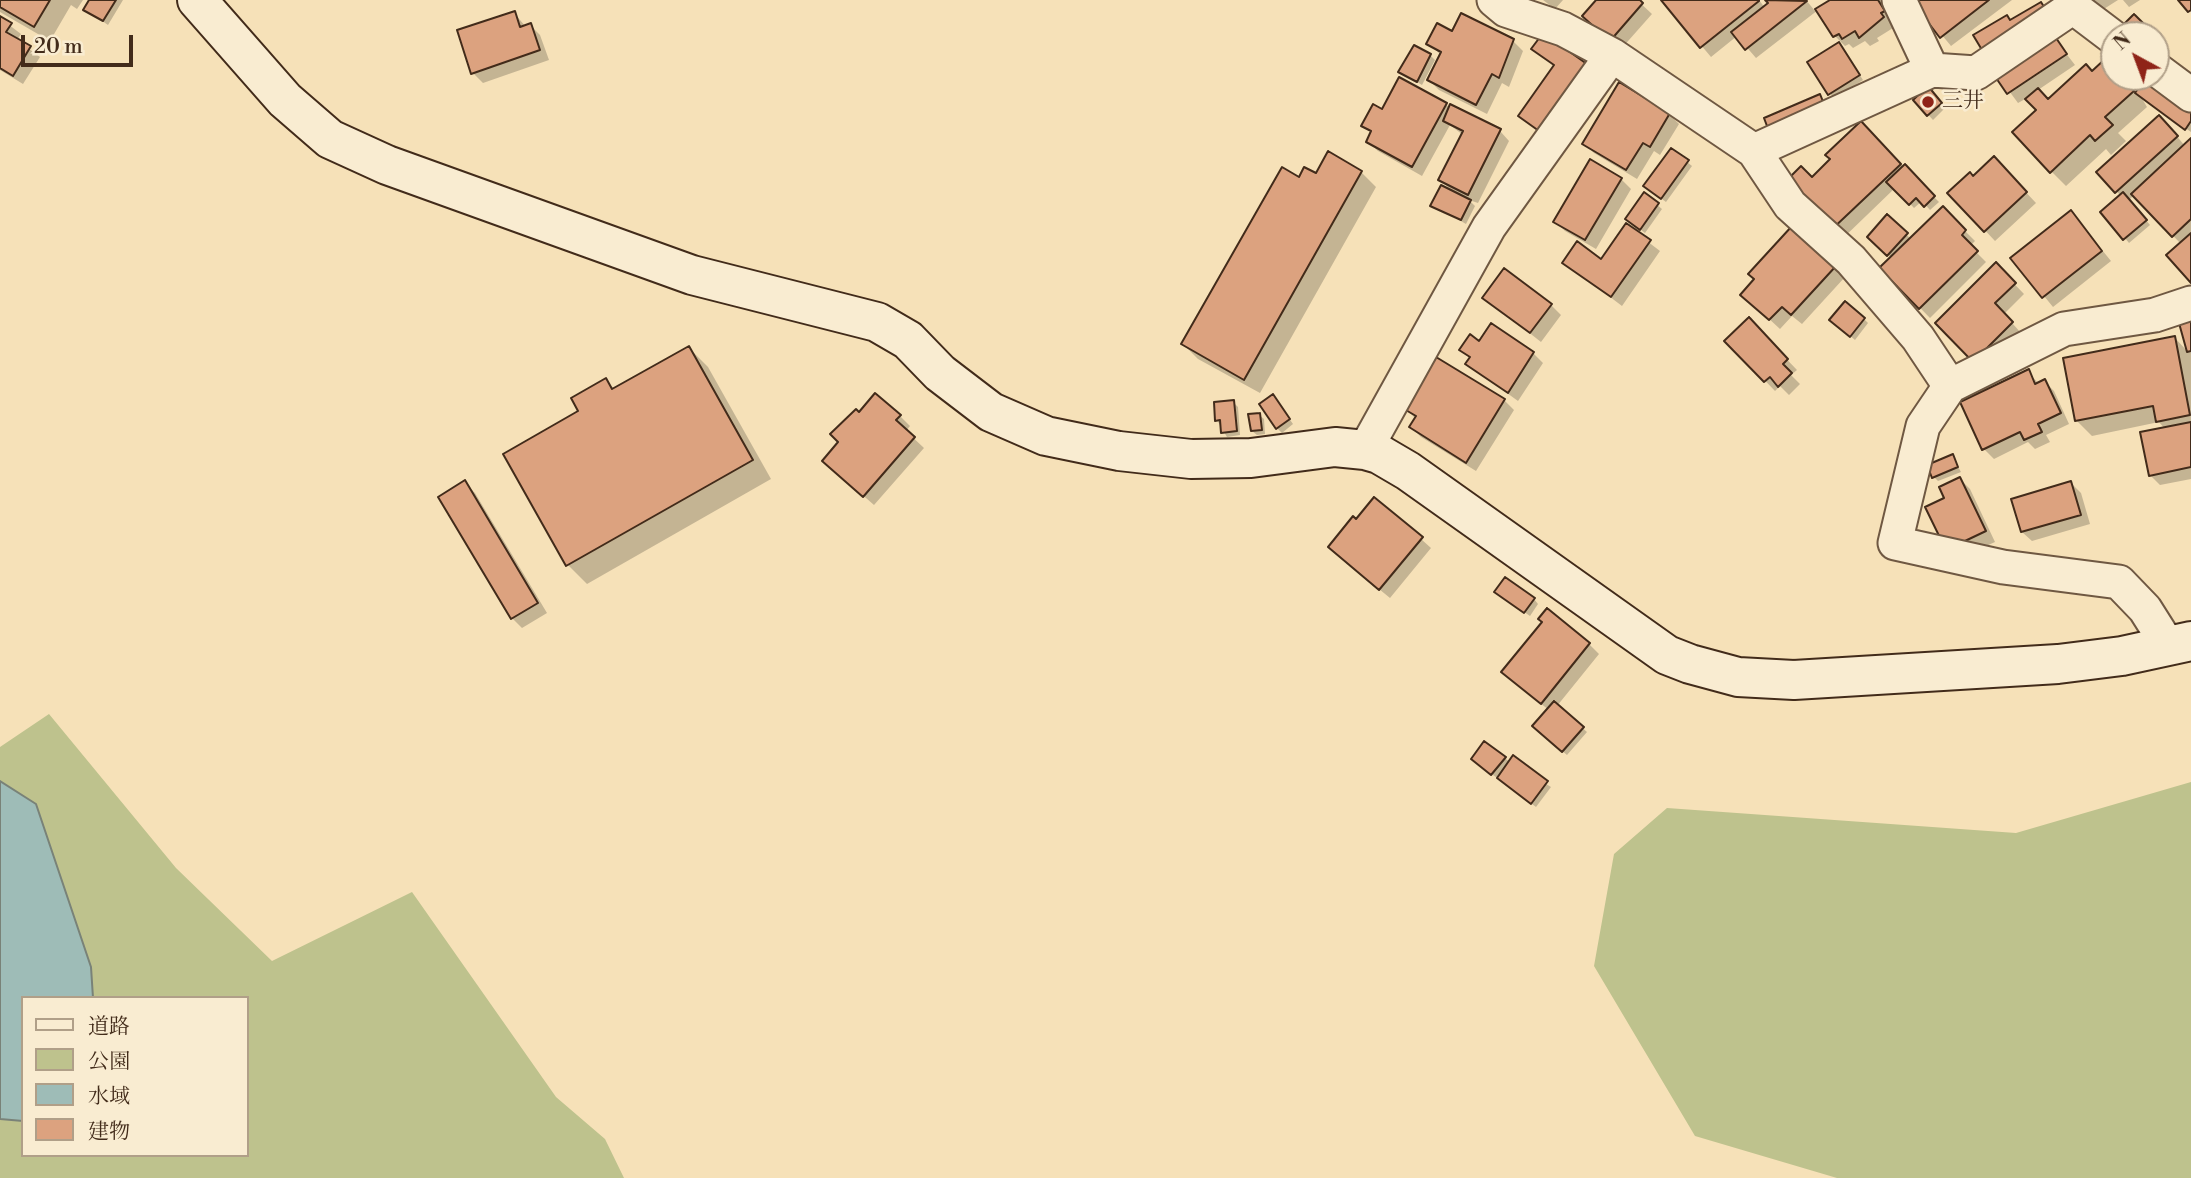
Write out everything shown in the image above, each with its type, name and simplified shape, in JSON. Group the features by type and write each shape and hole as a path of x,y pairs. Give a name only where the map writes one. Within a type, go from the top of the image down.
{"street":[{"path":"197,0 285,100 330,139 387,165 692,275 877,322 908,340 940,373 991,412 1046,436 1119,450 1191,459 1251,458 1335,447 1365,450 1408,471 1667,655 1738,677 1794,680 2034,666 2180,644"},
{"path":"1494,0 1506,10 1563,29 1612,55 1755,151 1790,205 1851,260 1918,338 1950,386"},
{"path":"1899,0 1932,70"},
{"path":"1755,151 1932,70 1976,73 2073,7 2100,27"},
{"path":"1365,450 1489,227 1612,55"},
{"path":"2170,79 2191,95"},
{"path":"2180,644 2119,582 2003,567 1895,543 1923,426 1950,386 2064,329 2155,315 2191,303"}],"green space":[{"path":"49,714 176,868 272,961 412,892 556,1097 605,1139 624,1178 0,1178 0,747"},
{"path":"2191,782 2191,1178 1837,1178 1695,1136 1594,966 1614,854 1667,808 2016,833"}],"water":[{"path":"0,781 36,804 91,967 93,996 21,996 21,1121 0,1119"}],"building":[{"path":"0,0 50,0 34,27 0,7"},
{"path":"89,0 116,0 103,21 83,10"},
{"path":"1596,0 1640,0 1643,3 1610,41 1582,16"},
{"path":"1661,0 1759,0 1759,1 1700,48"},
{"path":"1765,0 1807,1 1745,50 1731,32 1768,3"},
{"path":"1830,0 1878,0 1885,11 1881,13 1884,17 1859,38 1855,31 1842,39 1839,34 1833,37 1815,9"},
{"path":"1911,0 1989,0 1940,38"},
{"path":"2178,0 2191,0 2191,10 2188,12"},
{"path":"2041,2 2049,15 1985,55 1973,35 2007,15 2010,20"},
{"path":"515,11 520,27 531,23 540,50 471,74 457,30"},
{"path":"1461,13 1514,39 1499,78 1492,74 1476,105 1427,80 1441,52 1426,44 1437,23 1452,31"},
{"path":"2134,14 2141,21 2127,21"},
{"path":"0,16 12,23 6,32 31,46 13,76 0,68"},
{"path":"2052,32 2067,54 2007,94 1992,72"},
{"path":"1543,33 1594,69 1546,136 1518,116 1554,65 1531,49"},
{"path":"1839,42 1860,75 1828,95 1807,62"},
{"path":"1414,45 1431,54 1417,82 1398,72"},
{"path":"2086,64 2092,71 2100,64 2100,91 2134,91 2105,117 2113,125 2095,141 2090,135 2050,173 2012,132 2036,110 2025,99 2038,88 2048,99"},
{"path":"1399,77 1447,103 1412,167 1366,142 1371,131 1361,126 1373,104 1382,109"},
{"path":"1619,82 1670,113 1650,147 1643,143 1626,170 1582,144"},
{"path":"1928,86 1942,103 1927,116 1913,100"},
{"path":"2167,91 2191,107 2191,121 2185,130 2135,93"},
{"path":"1820,94 1826,109 1770,134 1764,118"},
{"path":"1450,104 1501,129 1468,195 1438,180 1463,131 1443,121"},
{"path":"2159,115 2178,136 2115,193 2096,172"},
{"path":"1861,121 1901,164 1828,233 1782,185 1801,166 1812,177 1830,159 1825,155"},
{"path":"2191,138 2191,219 2172,237 2131,194"},
{"path":"1671,148 1689,160 1661,199 1643,186"},
{"path":"1328,151 1362,171 1244,380 1181,344 1282,167 1299,177 1304,167 1316,173"},
{"path":"1994,156 2027,192 1984,232 1947,193 1970,172 1973,176"},
{"path":"1590,159 1622,178 1585,240 1553,222"},
{"path":"1905,164 1935,196 1924,207 1916,198 1909,205 1886,182"},
{"path":"1441,185 1471,200 1461,220 1430,206"},
{"path":"1644,192 1659,203 1640,230 1625,219"},
{"path":"2123,192 2147,220 2123,240 2100,212"},
{"path":"1943,206 1966,230 1962,235 1978,251 1919,309 1879,268"},
{"path":"2071,210 2102,251 2042,298 2010,258"},
{"path":"1887,214 1908,233 1887,256 1867,237"},
{"path":"1626,223 1651,240 1611,297 1562,263 1577,241 1601,259"},
{"path":"1792,226 1836,266 1791,315 1782,307 1769,320 1740,295 1754,279 1748,274"},
{"path":"2191,233 2191,283 2166,255"},
{"path":"1996,262 2016,283 1995,303 2013,322 1973,362 1935,323"},
{"path":"1504,268 1552,304 1530,333 1482,298"},
{"path":"1845,301 1865,318 1850,337 1829,320"},
{"path":"1749,317 1788,359 1783,364 1792,373 1778,387 1770,377 1764,382 1724,341"},
{"path":"2191,320 2191,351 2187,352 2179,323"},
{"path":"1491,323 1534,352 1508,393 1465,364 1470,357 1459,350 1470,334 1479,341"},
{"path":"2175,336 2190,415 2156,422 2153,406 2075,421 2063,358"},
{"path":"689,346 753,460 566,566 503,454 578,411 571,398 606,378 612,389"},
{"path":"1436,357 1505,399 1466,463 1409,427 1416,416 1404,409"},
{"path":"2029,369 2035,384 2045,379 2061,413 2038,424 2042,432 2024,440 2020,432 1982,450 1960,402"},
{"path":"875,393 901,415 896,420 915,437 863,497 822,461 838,442 830,434 856,409 859,412"},
{"path":"1273,394 1290,419 1276,429 1259,404"},
{"path":"1234,400 1237,431 1221,433 1220,420 1215,421 1214,402"},
{"path":"1260,413 1262,430 1251,431 1248,414"},
{"path":"2191,422 2191,467 2149,476 2140,432"},
{"path":"1953,454 1958,467 1932,478 1927,465"},
{"path":"1960,477 1986,531 1946,550 1925,507 1944,498 1939,487"},
{"path":"465,480 538,603 511,619 438,497"},
{"path":"2071,481 2081,515 2021,532 2011,499"},
{"path":"1374,497 1423,537 1379,590 1328,547 1353,516 1356,519"},
{"path":"1505,577 1535,598 1524,613 1494,592"},
{"path":"1547,608 1590,643 1541,704 1501,672 1542,622 1538,619"},
{"path":"1554,701 1584,727 1562,752 1532,726"},
{"path":"1484,741 1506,757 1491,775 1471,759"},
{"path":"1513,755 1548,781 1531,804 1497,778"}],"place":[{"name":"三井","path":"1928,102"}]}
